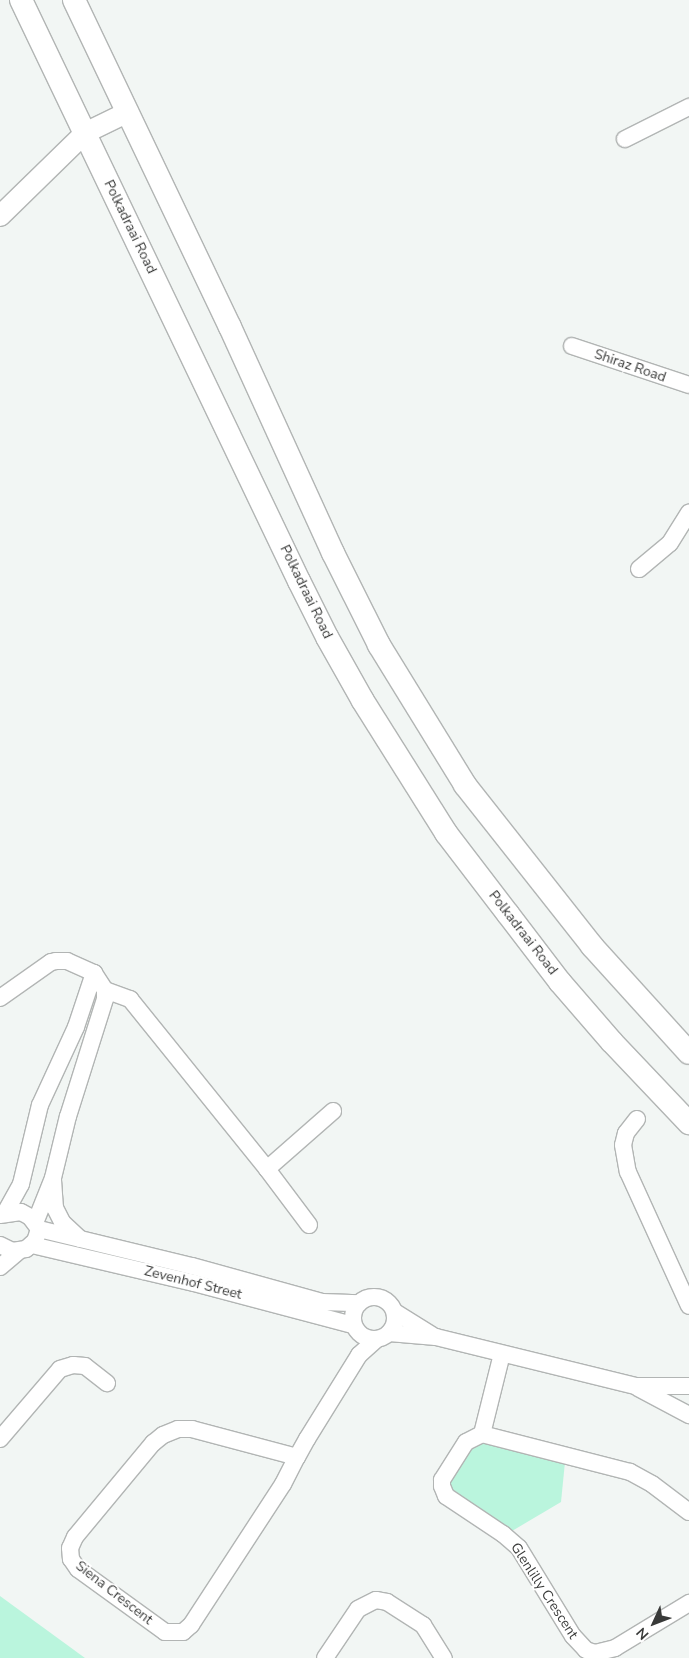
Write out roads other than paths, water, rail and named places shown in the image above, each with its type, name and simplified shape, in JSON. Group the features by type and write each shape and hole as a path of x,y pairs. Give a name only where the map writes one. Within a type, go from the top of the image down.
{"main road":[{"name":"Polkadraai Road","path":"21,0 323,629 399,761 446,833 560,982 612,1042 689,1123"},
{"path":"74,0 230,327 333,553 379,645 423,720 465,785 592,946 689,1053"}],"street":[{"path":"625,139 689,107"},
{"path":"0,216 86,133 128,112"},
{"name":"Shiraz Road","path":"572,346 689,386"},
{"path":"639,569 670,543 689,512"},
{"path":"0,998 50,962 67,961 94,973 105,990 130,999 267,1169 309,1225"},
{"path":"3,1214 21,1184 29,1142 40,1106 76,1027 94,973"},
{"path":"0,1267 25,1248 37,1226 46,1191 53,1178 68,1116 104,999 105,990"},
{"path":"267,1169 333,1110"},
{"path":"637,1119 626,1133 623,1144 628,1172 689,1304"},
{"path":"53,1178 55,1208 62,1222 84,1242"},
{"name":"Zevenhof Street","path":"3,1214 21,1212 37,1226 84,1242 192,1266 322,1302 359,1303 371,1297 381,1298 390,1303 394,1312 436,1337"},
{"path":"0,1245 0,1251"},
{"name":"Zevenhof Street","path":"0,1245 6,1249 25,1248 185,1280 356,1329 370,1339 383,1336 436,1337 636,1386 689,1386"},
{"path":"359,1303 354,1310 359,1355"},
{"path":"383,1336 395,1320 394,1312"},
{"name":"Siena Crescent","path":"298,1457 192,1429 178,1429 163,1435 153,1443 75,1537 70,1548 71,1559 78,1569 165,1632 183,1632 190,1625 283,1484 359,1355 383,1336"},
{"path":"502,1354 482,1434 630,1472 652,1484 689,1512"},
{"path":"0,1439 60,1369 73,1365 86,1366 108,1383"},
{"name":"Zevenhof Street","path":"636,1386 689,1415"},
{"name":"Glenlilly Crescent","path":"482,1434 466,1442 458,1452 442,1480 444,1492 456,1505 503,1534 519,1548 581,1647 595,1653 615,1648 689,1603"},
{"path":"325,1658 358,1608 376,1600 387,1602 423,1625 444,1658"}]}
